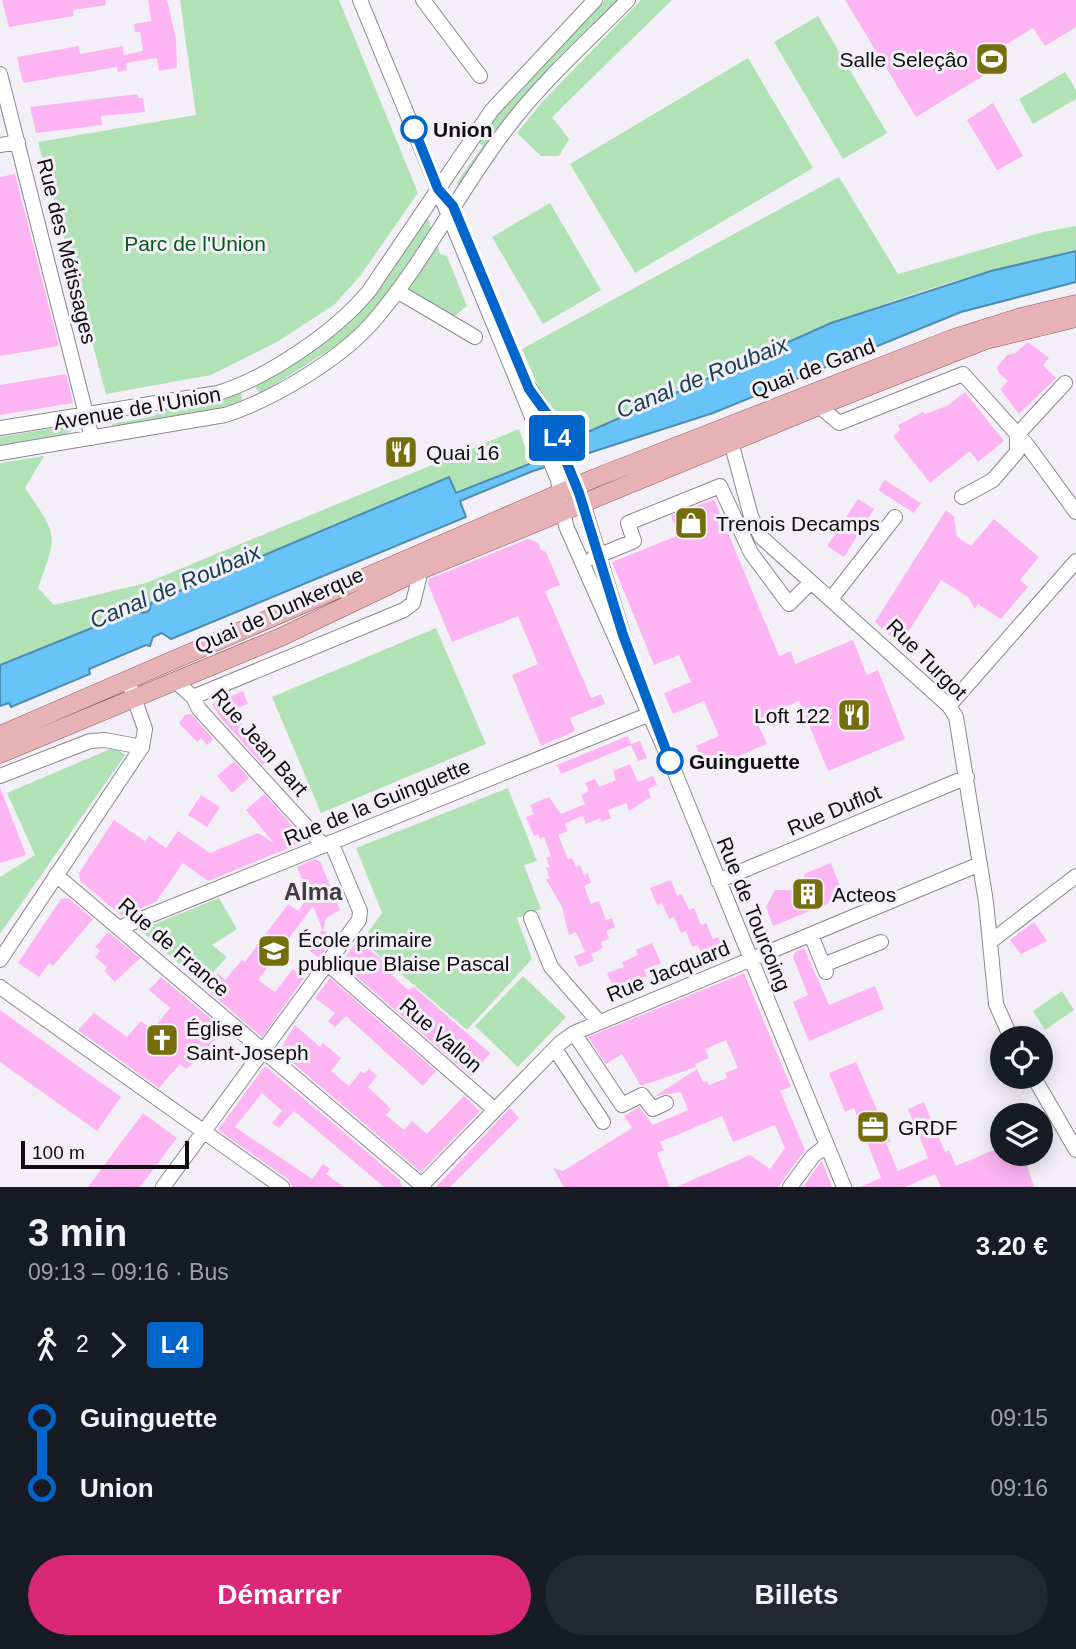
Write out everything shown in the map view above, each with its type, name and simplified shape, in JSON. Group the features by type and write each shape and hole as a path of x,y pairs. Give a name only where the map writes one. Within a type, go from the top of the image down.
{"main road":[{"name":"Quai de Gand","path":"566,494 945,341 1010,320 1076,304"},
{"name":"Quai de Gand","path":"566,494 731,442 986,340 1076,318"},
{"name":"Quai de Dunkerque","path":"0,754 281,636 421,570 566,494"},
{"name":"Quai de Dunkerque","path":"0,735 566,494"}],"street":[{"path":"352,0 435,192 448,214 529,389 547,414 543,431"},
{"path":"360,0 435,192"},
{"path":"424,0 480,76"},
{"path":"0,428 218,393 249,380 324,333 353,309 492,110 595,0"},
{"name":"Avenue de l'Union","path":"0,453 217,417 257,403 349,344 372,323 397,291 522,110 628,0"},
{"name":"Rue des Métissages","path":"0,74 92,438"},
{"path":"0,145 18,142"},
{"path":"448,214 516,375 543,431"},
{"path":"448,214 543,431 566,494"},
{"path":"397,291 475,337"},
{"path":"820,406 839,423 963,374 1017,435 1076,512"},
{"path":"962,498 993,480 1017,452 1017,435 1065,383"},
{"name":"Rue Turgot","path":"731,442 749,509 761,537 949,706 959,724 980,864 996,1004 1005,1026"},
{"path":"657,731 623,635 591,558 634,541 628,523 720,486 751,553 789,604 811,582"},
{"name":"Rue de Tourcoing","path":"566,494 591,558"},
{"name":"Rue de Tourcoing","path":"566,494 624,657 650,714 844,1187"},
{"path":"831,599 895,517"},
{"path":"949,706 1076,561"},
{"path":"193,697 404,610 413,603 421,570"},
{"name":"Rue Jean Bart","path":"174,681 193,697 199,709 231,745 327,843"},
{"path":"0,960 142,747 145,729 128,682"},
{"name":"Rue de la Guinguette","path":"119,928 650,714"},
{"path":"0,776 90,741 105,740 142,747"},
{"name":"Rue Duflot","path":"718,881 967,777"},
{"path":"163,1187 329,965 360,916 327,843"},
{"name":"Rue Jacquard","path":"422,1186 555,1049 574,1033 750,960 812,939 980,864"},
{"name":"Rue de France","path":"56,875 422,1186"},
{"path":"990,942 1076,876"},
{"path":"531,918 551,967 599,1022"},
{"path":"812,939 824,969 881,942"},
{"name":"Rue Vallon","path":"329,965 495,1110"},
{"path":"0,987 282,1187"},
{"path":"574,1033 622,1105 642,1095 653,1110 666,1103"},
{"path":"555,1049 603,1122"},
{"path":"1042,1089 1071,1128 1076,1150"},
{"path":"790,1187 813,1156 827,1145"}],"green space":[{"name":"Parc de l'Union","path":"180,0 339,0 418,193 360,276 334,305 277,342 211,375 106,394 38,142 196,115"},
{"path":"605,0 620,0 497,131 459,189 457,182 483,146 478,142 503,107"},
{"path":"641,0 672,0 552,117 569,139 559,156 541,156 517,133 543,101"},
{"path":"818,16 887,133 843,159 774,42"},
{"path":"748,58 813,168 635,273 570,164"},
{"path":"1065,72 1076,90 1076,99 1033,124 1019,99"},
{"path":"839,177 898,274 1043,232 1076,226 1076,251 945,284 817,329 692,383 570,441 551,404 541,393 522,349"},
{"path":"550,203 601,290 543,324 492,237"},
{"path":"427,216 431,229 376,309 351,336 260,394 255,386 323,343"},
{"path":"437,243 440,254 447,256 467,306 452,318 408,289"},
{"path":"241,391 242,402 218,411 112,428 112,424 154,416 161,410 216,400"},
{"path":"77,424 77,427 62,437 0,447 0,437"},
{"path":"519,429 530,462 456,493 448,477 151,606 149,611 143,613 139,609 0,665 0,463 44,456 25,488 49,527 51,545 38,588 54,605 146,583"},
{"path":"436,628 486,744 321,813 272,697"},
{"path":"115,747 125,755 0,934 0,877 35,855 7,793"},
{"path":"508,788 537,861 524,865 541,909 517,918 532,959 467,1030 362,941 382,913 356,848"},
{"path":"219,898 237,929 212,945 227,957 203,984 140,930"},
{"path":"523,976 566,1017 518,1067 475,1026"},
{"path":"1062,991 1074,1010 1051,1026 1042,1026 1033,1011"}],"water":[{"path":"1076,251 1076,282 961,312 713,413 533,471 460,501 466,517 171,639 162,633 153,637 150,646 146,645 89,669 90,674 11,707 9,703 0,706 0,665 139,609 143,613 149,611 151,603 449,477 456,493 572,447 570,441 588,432 831,323 991,271"}],"building":[{"path":"2,0 105,0 106,5 73,10 74,16 9,27"},
{"path":"148,0 167,0 176,39 177,68 159,71 157,58 126,63 127,70 118,72 117,67 23,83 17,57 79,46 80,54 123,46 124,55 143,51 140,32 135,32 134,24 151,21"},
{"path":"845,0 1076,0 1076,27 1045,46 1033,28 997,50 1004,63 916,117"},
{"path":"138,94 138,98 143,98 145,112 101,116 102,125 36,133 30,107"},
{"path":"993,103 1023,156 997,170 967,120"},
{"path":"15,174 59,346 0,356 0,177"},
{"path":"1028,342 1049,358 1043,365 1056,378 1019,414 1000,389 1008,381 999,373 997,367 1007,355 1015,353"},
{"path":"66,374 73,403 0,415 0,385"},
{"path":"965,392 1004,441 978,462 970,451 930,483 893,436 900,430 898,425 923,412 925,414 947,406"},
{"path":"885,480 921,503 914,513 878,490"},
{"path":"714,499 779,656 791,651 795,664 853,640 867,675 878,670 905,739 828,771 799,701 756,720 767,744 706,770 696,746 719,736 704,701 673,714 664,693 691,682 679,655 654,665 612,562 679,535 671,516"},
{"path":"858,499 874,509 844,557 827,546"},
{"path":"946,510 954,517 957,537 971,546 994,519 1039,557 1020,580 1028,587 1001,619 978,604 975,609 968,597 941,580 900,645 875,622"},
{"path":"528,539 539,543 540,549 546,552 560,585 545,591 591,698 601,694 605,704 570,718 575,731 541,746 512,675 538,664 518,616 452,642 428,584 429,579"},
{"path":"243,691 248,704 231,710 262,747 266,744 275,754 263,765 220,717 212,704"},
{"path":"191,714 213,739 207,745 201,738 197,742 179,723 185,715"},
{"path":"628,736 631,744 640,741 647,758 638,761 631,745 561,774 557,765"},
{"path":"234,761 249,778 232,793 217,776"},
{"path":"630,764 638,782 653,776 657,785 648,789 651,797 629,811 626,803 608,810 611,818 601,822 600,818 586,824 583,816 573,820 565,824 568,831 558,835 568,859 572,858 576,867 580,865 584,875 588,873 591,883 584,886 591,904 599,901 606,920 612,918 615,927 606,931 609,939 601,942 603,948 591,954 594,961 579,967 574,956 585,952 576,932 569,935 562,907 546,879 550,878 546,868 550,867 546,858 551,856 544,837 540,839 538,834 534,836 526,817 534,814 530,805 549,797 561,814 585,804 581,795 589,791 585,783 595,779 599,787 616,780 613,771"},
{"path":"0,787 26,855 0,863"},
{"path":"264,794 306,841 208,881 183,863 156,902 122,916 80,881 79,873 114,820 145,841 149,836 166,848 178,831 210,853 258,833 274,843 246,810"},
{"path":"201,795 220,807 207,827 188,815"},
{"path":"315,859 320,861 340,910 326,918 323,931 313,906 258,980 275,992 293,969 304,978 262,1037 205,988 218,973 225,980 242,960 245,962 288,904 298,911 309,896 297,867"},
{"name":"Acteos","path":"831,863 844,897 773,926 766,907 775,890 790,890 807,883 804,874"},
{"path":"671,880 677,896 682,894 689,910 694,908 701,925 706,923 713,939 718,937 725,953 704,961 698,945 692,947 686,931 681,933 674,917 669,919 662,903 657,905 650,888"},
{"path":"68,898 93,919 53,966 49,963 39,977 18,963 61,899"},
{"path":"1034,922 1047,941 1021,954 1010,940"},
{"path":"322,930 334,938 319,958 308,950"},
{"path":"108,932 140,958 115,982 104,971 107,967 95,957 100,951 95,947"},
{"path":"358,940 395,971 392,975 408,990 414,987 490,1053 471,1076 341,963"},
{"path":"652,943 661,963 644,970 647,976 630,982 632,987 616,994 607,973 624,967 622,962 638,955 636,950"},
{"path":"804,948 829,1005 875,986 884,1009 809,1041 793,1002 808,995 793,957 795,952"},
{"path":"744,973 791,1087 780,1091 805,1150 778,1187 676,1187 750,1155 770,1169 785,1148 775,1125 733,1142 722,1116 660,1142 664,1150 657,1153 670,1187 564,1187 553,1168 563,1171 632,1128 624,1116 639,1107 653,1125 688,1110 681,1092 655,1096 697,1069 703,1082 707,1081 709,1085 727,1078 725,1073 738,1068 726,1040 705,1049 709,1058 695,1064 696,1067 641,1086 622,1054 606,1064 588,1037"},
{"name":"Église Saint-Joseph","path":"161,977 224,1030 195,1062 186,1069 180,1064 159,1088 78,1030 94,1013 127,1037 141,1021 152,1030 170,1008 149,990"},
{"path":"330,978 436,1071 423,1086 346,1016 335,1027 328,1021 335,1013 315,998"},
{"path":"0,1010 121,1097 97,1131 0,1062"},
{"path":"295,1025 320,1047 323,1043 341,1058 331,1071 349,1086 361,1071 364,1074 369,1069 377,1076 368,1087 391,1109 386,1115 404,1130 412,1121 427,1134 464,1096 480,1111 421,1172 279,1051"},
{"name":"GRDF","path":"856,1062 891,1141 886,1143 898,1171 928,1158 908,1109 924,1102 945,1152 949,1150 956,1166 990,1152 990,1166 1027,1166 1034,1187 941,1187 935,1174 905,1187 860,1187 881,1178 854,1108 845,1112 829,1073"},
{"path":"265,1066 400,1180 402,1187 384,1187 294,1111 279,1128 272,1123 282,1111 262,1093 235,1127 312,1179 323,1164 330,1169 326,1174 344,1187 292,1187 288,1179 218,1130"},
{"path":"510,1108 519,1118 450,1187 436,1187"},
{"path":"143,1113 177,1138 140,1187 88,1187"},
{"path":"821,1162 832,1187 803,1187"}],"bus line":[{"name":"L4","path":"414,129 438,189 453,206 529,389 547,414 572,474 594,536 623,635 670,761"}],"place":[{"name":"Salle Seleçâo","path":"992,59"},
{"name":"Union","path":"414,129"},
{"name":"Quai 16","path":"401,452"},
{"name":"Trenois Decamps","path":"691,523"},
{"name":"Loft 122","path":"854,715"},
{"name":"Guinguette","path":"670,761"},
{"name":"Acteos","path":"808,894"},
{"name":"École primaire publique Blaise Pascal","path":"274,951"},
{"name":"Église Saint-Joseph","path":"162,1040"},
{"name":"GRDF","path":"873,1127"}],"district":[{"name":"Alma","path":"313,891"}],"water label":[{"name":"Canal de Roubaix","path":"702,377"},
{"name":"Canal de Roubaix","path":"175,586"}]}
